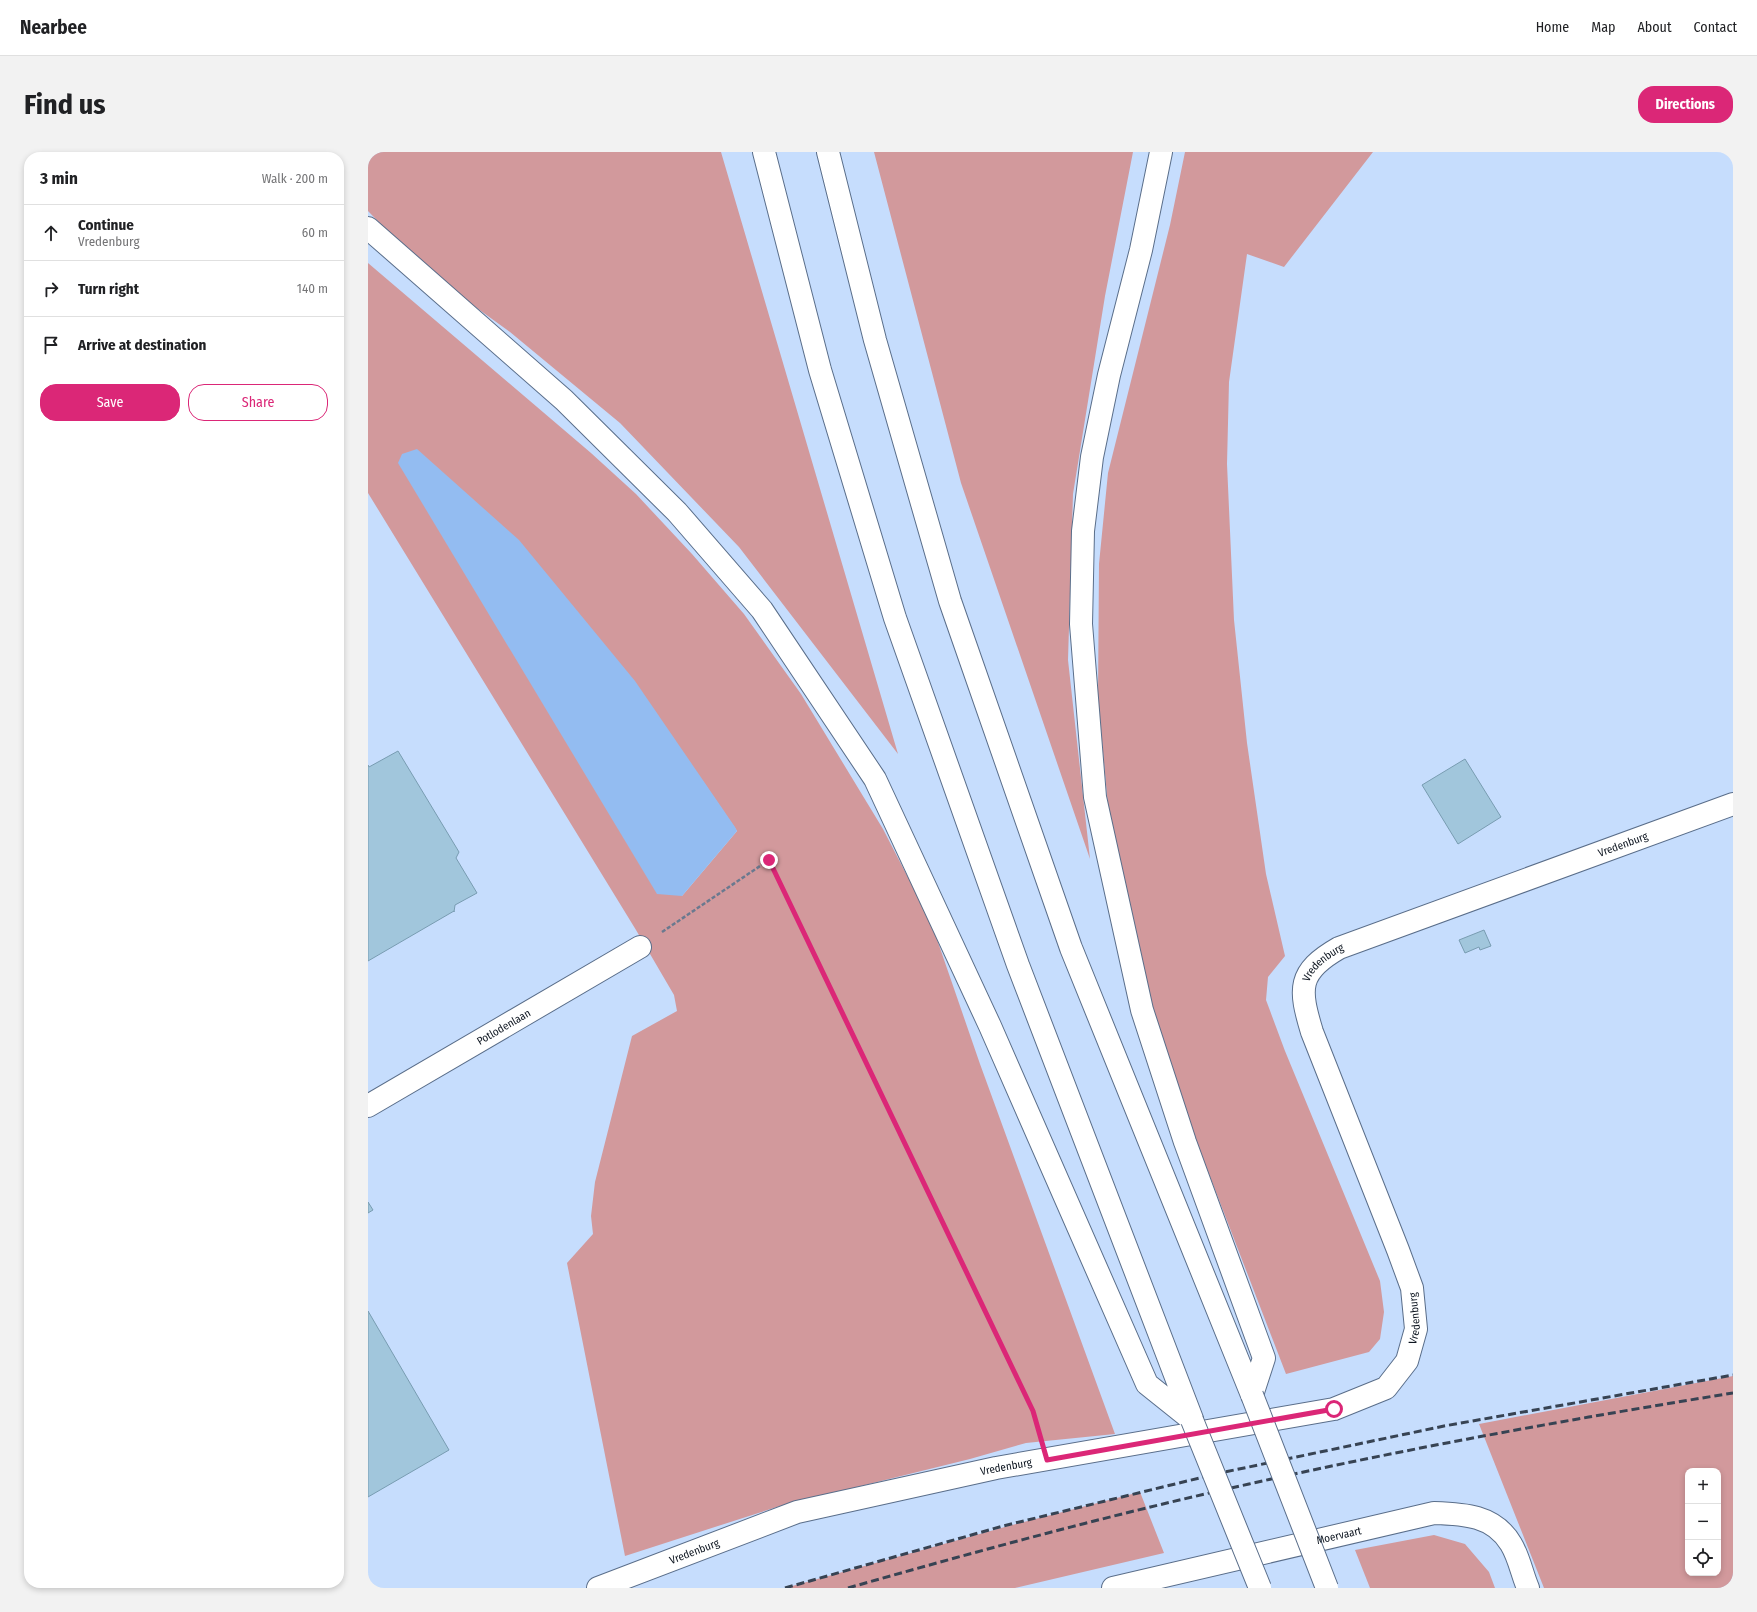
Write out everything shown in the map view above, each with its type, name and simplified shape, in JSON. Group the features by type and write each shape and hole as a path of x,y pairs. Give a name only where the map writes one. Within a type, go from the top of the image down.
{"main road":[{"path":"764,152 820,370 895,618 1018,965 1175,1378 1260,1588"},
{"path":"828,152 875,340 950,601 1071,948 1252,1395 1327,1588"},
{"path":"1161,152 1141,250 1109,376 1092,457 1083,531 1081,624 1088,721 1095,797 1142,1010 1185,1142 1264,1358 1252,1395"},
{"path":"368,228 564,400 677,512 766,616 875,779 994,1033 1147,1384 1192,1420"},
{"name":"Vredenburg","path":"598,1588 797,1512 918,1484 996,1468 1334,1409 1386,1388 1407,1361 1416,1329 1412,1288 1312,1032 1304,1002 1305,983 1311,969 1320,959 1339,948 1733,804"},
{"name":"Potlodenlaan","path":"368,1106 640,947"},
{"name":"Moervaart","path":"1112,1588 1434,1513 1465,1514 1492,1523 1511,1544 1528,1588"}],"path":[{"path":"640,947 769,860 1033,1411 1047,1460"}],"shaded area":[{"path":"368,152 721,152 898,754 739,547 620,423 510,332 427,272 368,211"},
{"path":"874,152 1133,152 1105,296 1073,494 1068,660 1090,859 961,483"},
{"path":"1185,152 1373,152 1284,267 1247,254 1229,382 1227,464 1234,620 1247,743 1266,874 1285,956 1268,977 1266,1000 1285,1051 1380,1281 1384,1312 1380,1339 1369,1352 1286,1374 1189,1122 1148,1003 1109,817 1098,697 1099,564 1108,473 1170,225"},
{"path":"368,263 591,453 636,494 692,554 744,614 801,694 883,829 931,922 980,1064 1115,1434 1026,1443 970,1459 780,1506 625,1556 567,1263 593,1234 591,1216 595,1182 632,1036 677,1011 674,995 636,930 368,493","holes":["702,780 737,831 682,896"]},
{"path":"1733,1376 1733,1588 1544,1588 1479,1424"},
{"path":"1140,1492 1164,1553 1015,1588 785,1588 1012,1525"},
{"path":"1434,1535 1465,1544 1489,1572 1495,1588 1370,1588 1355,1550"}],"water":[{"path":"417,449 519,540 635,681 735,827 737,831 682,896 657,894 398,463 402,454"}],"building":[{"path":"398,751 459,852 456,858 477,893 455,905 454,912 368,961 368,765 369,767"},
{"path":"1465,759 1501,817 1458,844 1422,785"},
{"path":"1484,930 1491,946 1480,950 1479,947 1465,953 1459,940"},
{"path":"368,1202 373,1210 368,1213"},
{"path":"368,1311 449,1450 368,1497"}],"railway":[{"path":"785,1588 1003,1526 1220,1473 1444,1426 1733,1375"},
{"path":"848,1588 1048,1533 1249,1484 1369,1458 1490,1435 1733,1393"}],"route":[{"path":"769,860 1033,1411 1047,1460 1334,1409"}]}
